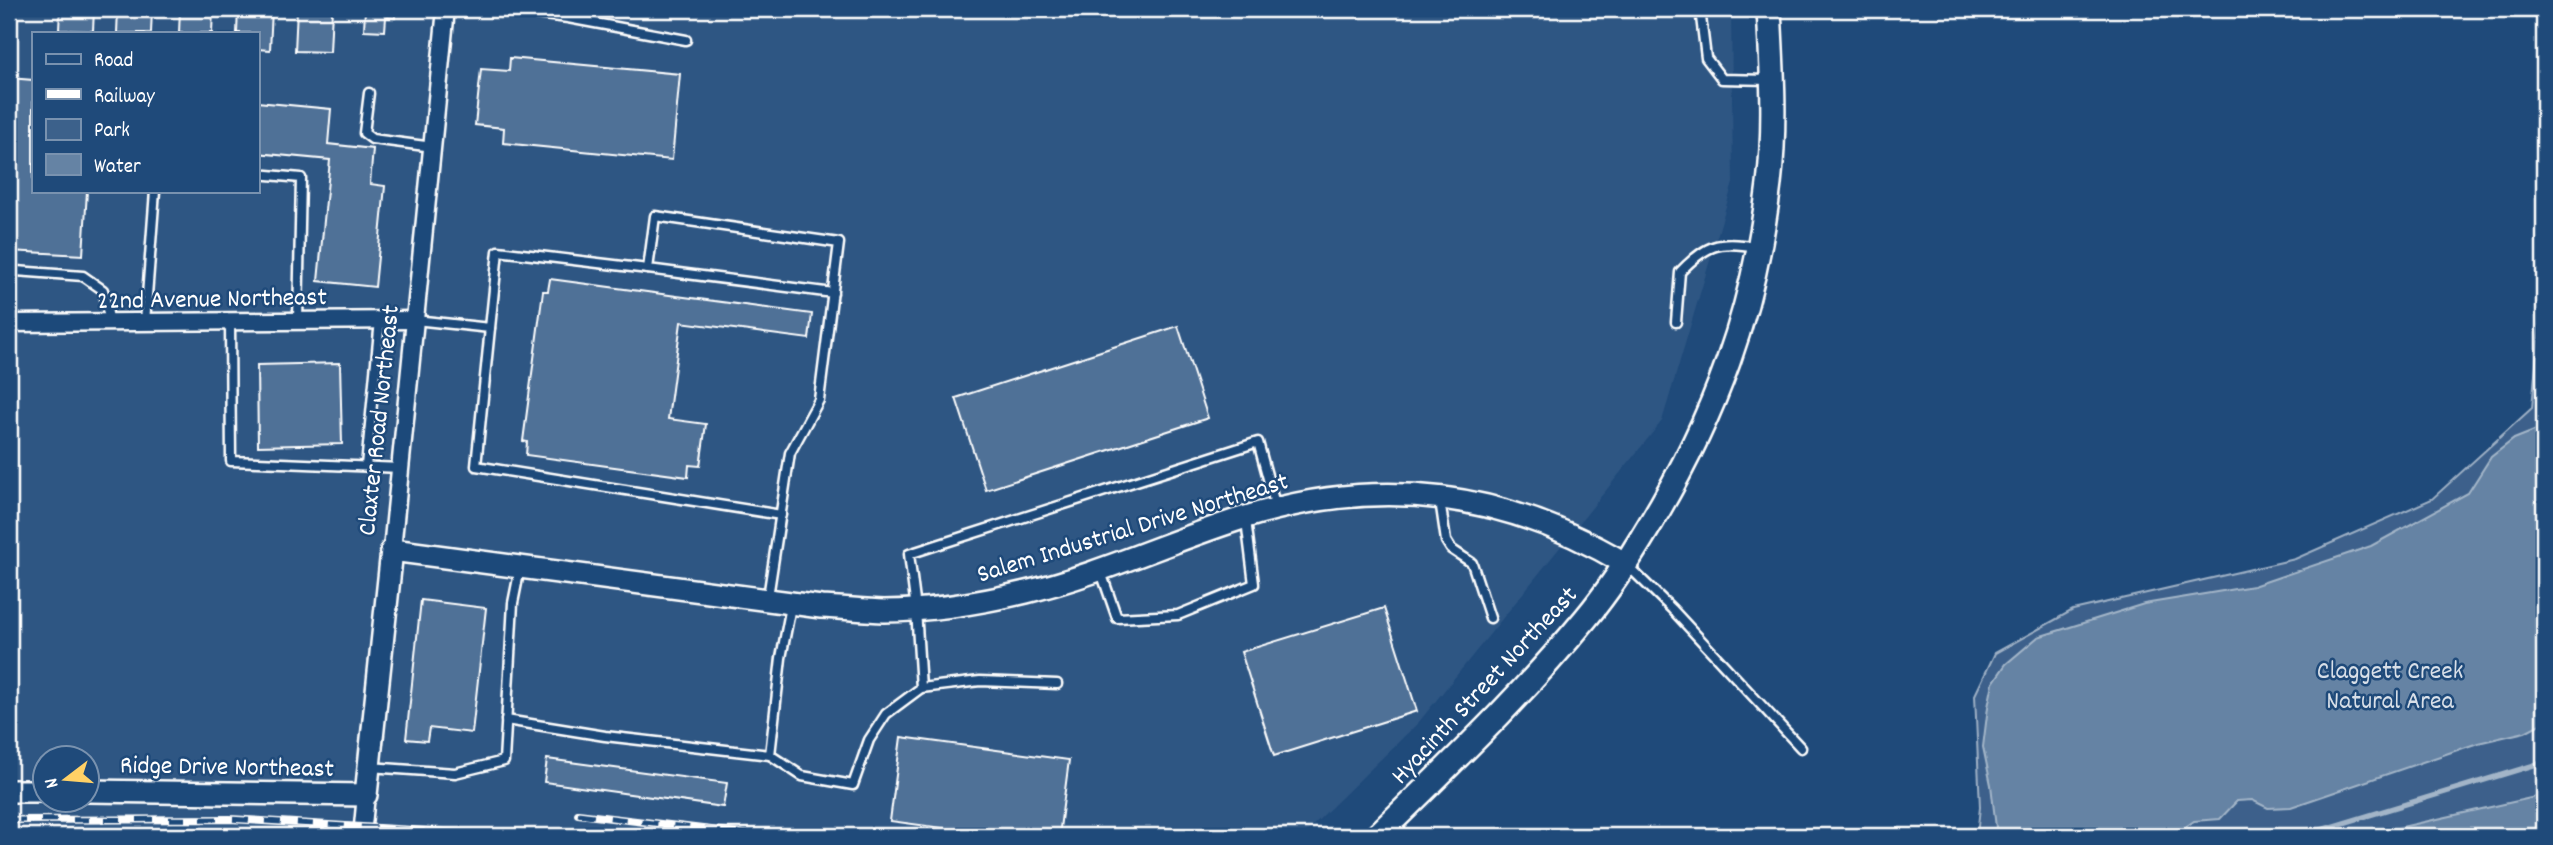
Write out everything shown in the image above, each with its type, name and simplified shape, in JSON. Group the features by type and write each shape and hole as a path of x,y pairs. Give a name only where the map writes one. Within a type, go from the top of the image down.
{"main road":[{"name":"Hyacinth Street Northeast","path":"1377,836 1536,675 1588,616 1626,564 1690,455 1711,410 1740,326 1759,247 1769,182 1772,80 1769,9"}],"street":[{"name":"Claxter Road Northeast","path":"362,836 446,9"},
{"name":"22nd Avenue Northeast","path":"9,324 415,320"},
{"name":"Salem Industrial Drive Northeast","path":"392,550 792,603 886,611 974,603 1028,591 1100,570 1246,517 1333,498 1380,494 1440,497 1485,504 1517,513 1588,541 1626,564"},
{"path":"9,790 32,791"},
{"name":"Ridge Drive Northeast","path":"102,791 366,795"}],"lane":[{"path":"495,9 568,18 686,40"},
{"path":"1700,9 1706,58 1722,79 1772,80"},
{"path":"369,93 364,133 372,139 433,147"},
{"path":"259,174 301,178 299,321"},
{"path":"145,322 155,192"},
{"path":"648,269 655,216 839,243 819,400 790,453 768,600"},
{"path":"1676,322 1679,272 1699,252 1730,242 1759,247"},
{"path":"781,515 476,466 498,251 833,293"},
{"path":"9,273 16,271 83,276 103,290 110,323"},
{"path":"366,466 380,320"},
{"path":"415,320 490,328"},
{"path":"230,321 231,461 401,468"},
{"path":"920,688 916,609 909,554 1258,442 1276,509"},
{"path":"1440,497 1446,541 1451,549 1472,563 1490,618"},
{"path":"1100,570 1116,618 1178,615 1254,584 1246,517"},
{"path":"1626,564 1672,609 1801,748"},
{"path":"369,767 455,773 504,761 513,603 521,567"},
{"path":"770,755 781,658 792,603"},
{"path":"506,720 605,736 770,755 802,776 853,785 869,740 886,714 920,688 980,681 1057,684"}],"shaded area":[{"path":"9,9 1731,9 1733,183 1662,421 1418,723 1302,836 9,836"}],"green space":[{"name":"Claggett Creek Natural Area","path":"2544,272 2544,836 1977,836 1980,807 1975,695 1995,653 2073,610 2295,559 2432,499 2532,408"}],"water":[{"name":"Claggett Creek Natural Area","path":"2544,427 2544,722 2525,732 2478,743 2291,807 2268,808 2252,800 2237,801 2220,819 2194,821 2173,836 1997,836 1983,747 1988,707 1993,683 2006,664 2038,637 2144,604 2253,586 2371,546 2468,493 2491,457 2514,439"},
{"path":"2544,795 2544,836 2362,836"}],"building":[{"path":"60,9 94,9 93,31 59,30"},
{"path":"118,9 152,9 151,32 117,32"},
{"path":"180,9 213,9 212,32 179,32"},
{"path":"238,9 272,9 270,50 259,49 259,32 237,32"},
{"path":"297,9 332,9 330,52 295,51"},
{"path":"365,9 395,9 395,18 386,17 385,31 364,30"},
{"path":"510,58 680,74 672,160 503,143 504,128 475,125 481,69 509,71"},
{"path":"9,78 32,80 32,192 87,192 83,255 9,251"},
{"path":"259,102 331,109 328,144 373,149 370,184 385,186 375,287 318,281 330,160 259,153"},
{"path":"550,279 812,314 809,339 681,322 668,419 706,424 700,466 689,465 688,477 526,455 527,442 523,441 543,291 548,291"},
{"path":"1178,326 1208,418 986,490 956,398"},
{"path":"340,363 342,444 258,446 257,365"},
{"path":"421,600 486,608 472,733 429,728 427,741 406,739"},
{"path":"1384,608 1417,711 1274,756 1241,652"},
{"path":"901,737 1069,760 1059,836 1001,836 890,821"},
{"path":"547,759 727,783 723,807 544,782"}],"waterway":[{"path":"2301,836 2544,762"}],"railway":[{"path":"578,814 761,836"},
{"path":"9,820 230,819 512,836"}]}
